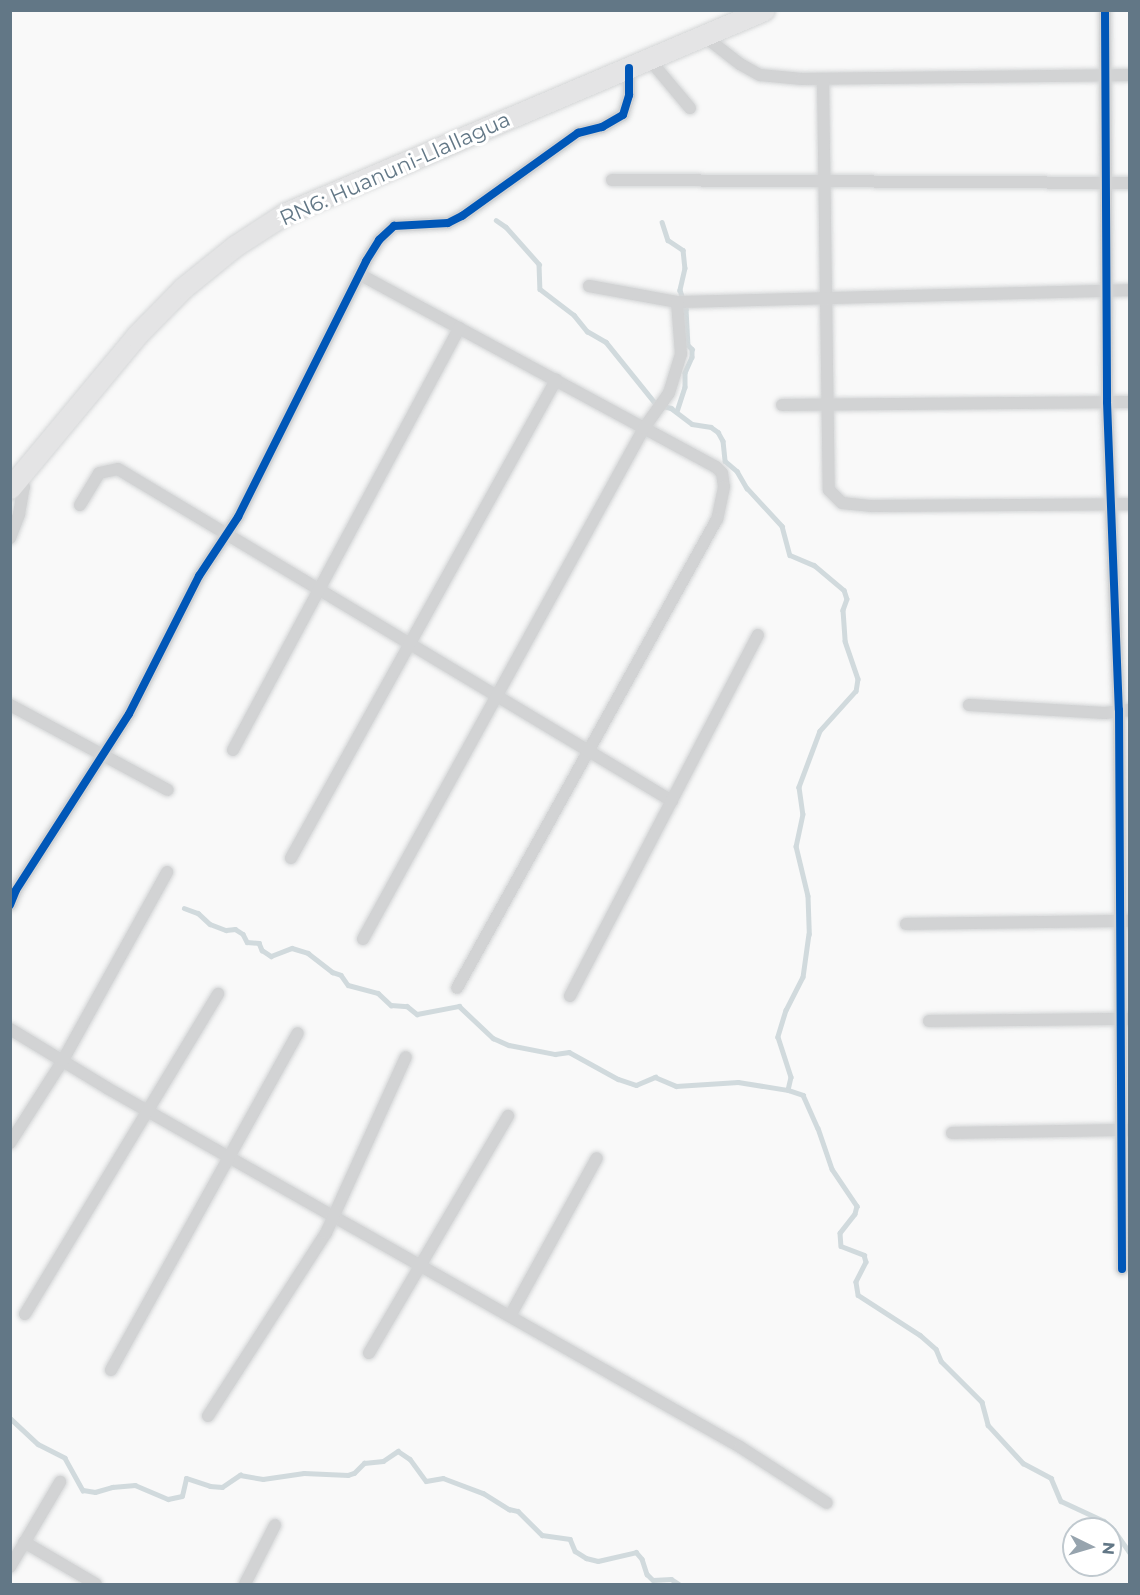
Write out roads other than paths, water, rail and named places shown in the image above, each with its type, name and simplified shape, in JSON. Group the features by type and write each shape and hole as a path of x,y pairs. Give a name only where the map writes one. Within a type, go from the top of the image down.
{"highway":[{"name":"RN6: Huanuni-Llallagua","path":"15,481 136,336 183,288 235,246 286,213 764,10"}],"street":[{"path":"1105,10 1104,183 1107,402 1124,711 1125,1130 1122,1269"},
{"path":"704,36 740,64 760,75 823,80 1130,75"},
{"path":"649,59 690,108"},
{"path":"10,905 16,890 129,714 199,576 226,534 275,444 359,274 379,240 394,226 448,223 462,216 578,133 602,127 623,115 629,95 629,68"},
{"path":"823,80 828,297 829,490 842,503 872,506 1130,504"},
{"path":"612,180 1130,183"},
{"path":"359,274 716,467 723,473 724,487 717,519 457,988"},
{"path":"589,286 677,302 1130,290"},
{"path":"363,939 644,428 669,393 681,354 677,302"},
{"path":"233,750 459,328"},
{"path":"291,858 556,380"},
{"path":"782,405 1130,402"},
{"path":"80,505 99,473 118,469 672,801"},
{"path":"10,538 19,514 24,487 15,481"},
{"path":"570,996 758,635"},
{"path":"10,705 168,790"},
{"path":"969,705 1105,713 1124,711"},
{"path":"10,1143 63,1060 167,872"},
{"path":"906,924 1125,921"},
{"path":"25,1314 218,994"},
{"path":"929,1021 1125,1019"},
{"path":"10,1029 230,1158 740,1447 827,1503"},
{"path":"111,1370 298,1033"},
{"path":"208,1416 326,1233 406,1057"},
{"path":"369,1353 508,1116"},
{"path":"952,1133 1125,1130"},
{"path":"510,1316 597,1158"},
{"path":"10,1567 60,1482"},
{"path":"244,1584 275,1525"},
{"path":"24,1542 96,1584"}],"waterway":[{"path":"496,220 506,227 539,264 540,289 574,315 587,331 606,342 656,404 671,408 692,424 711,427 718,432 723,441 725,461 737,471 747,488 782,526 790,555 814,565 844,590 847,599 843,610 845,641 858,679 856,691 820,731 799,787 803,814 796,846 808,896 809,934 803,977 786,1010 778,1037 791,1077 788,1090"},
{"path":"662,222 668,240 683,250 685,268 680,290 686,309 688,345 692,349 692,357 685,373 685,387 677,412"},
{"path":"184,908 198,913 210,924 226,930 235,929 243,934 247,942 259,943 262,950 271,956 292,948 308,953 332,972 341,975 348,985 378,993 391,1005 407,1006 417,1014 459,1006 493,1038 509,1045 555,1054 569,1052 618,1079 636,1085 655,1077 676,1086 738,1082 788,1090 803,1095 818,1128 832,1169 857,1206 855,1214 840,1233 841,1246 864,1255 866,1262 856,1282 858,1295 920,1335 936,1349 941,1361 982,1402 988,1425 1023,1463 1051,1478 1061,1501 1104,1521 1114,1530 1130,1553"},
{"path":"10,1418 38,1444 65,1458 83,1490 95,1492 112,1487 135,1485 168,1499 182,1496 186,1478 210,1486 222,1487 240,1475 263,1479 304,1473 348,1475 354,1473 364,1463 383,1461 398,1451 410,1459 426,1481 443,1478 483,1493 509,1509 518,1511 542,1535 570,1539 575,1551 586,1558 598,1561 636,1552 642,1559 647,1574 653,1580 671,1579 679,1584"}]}
